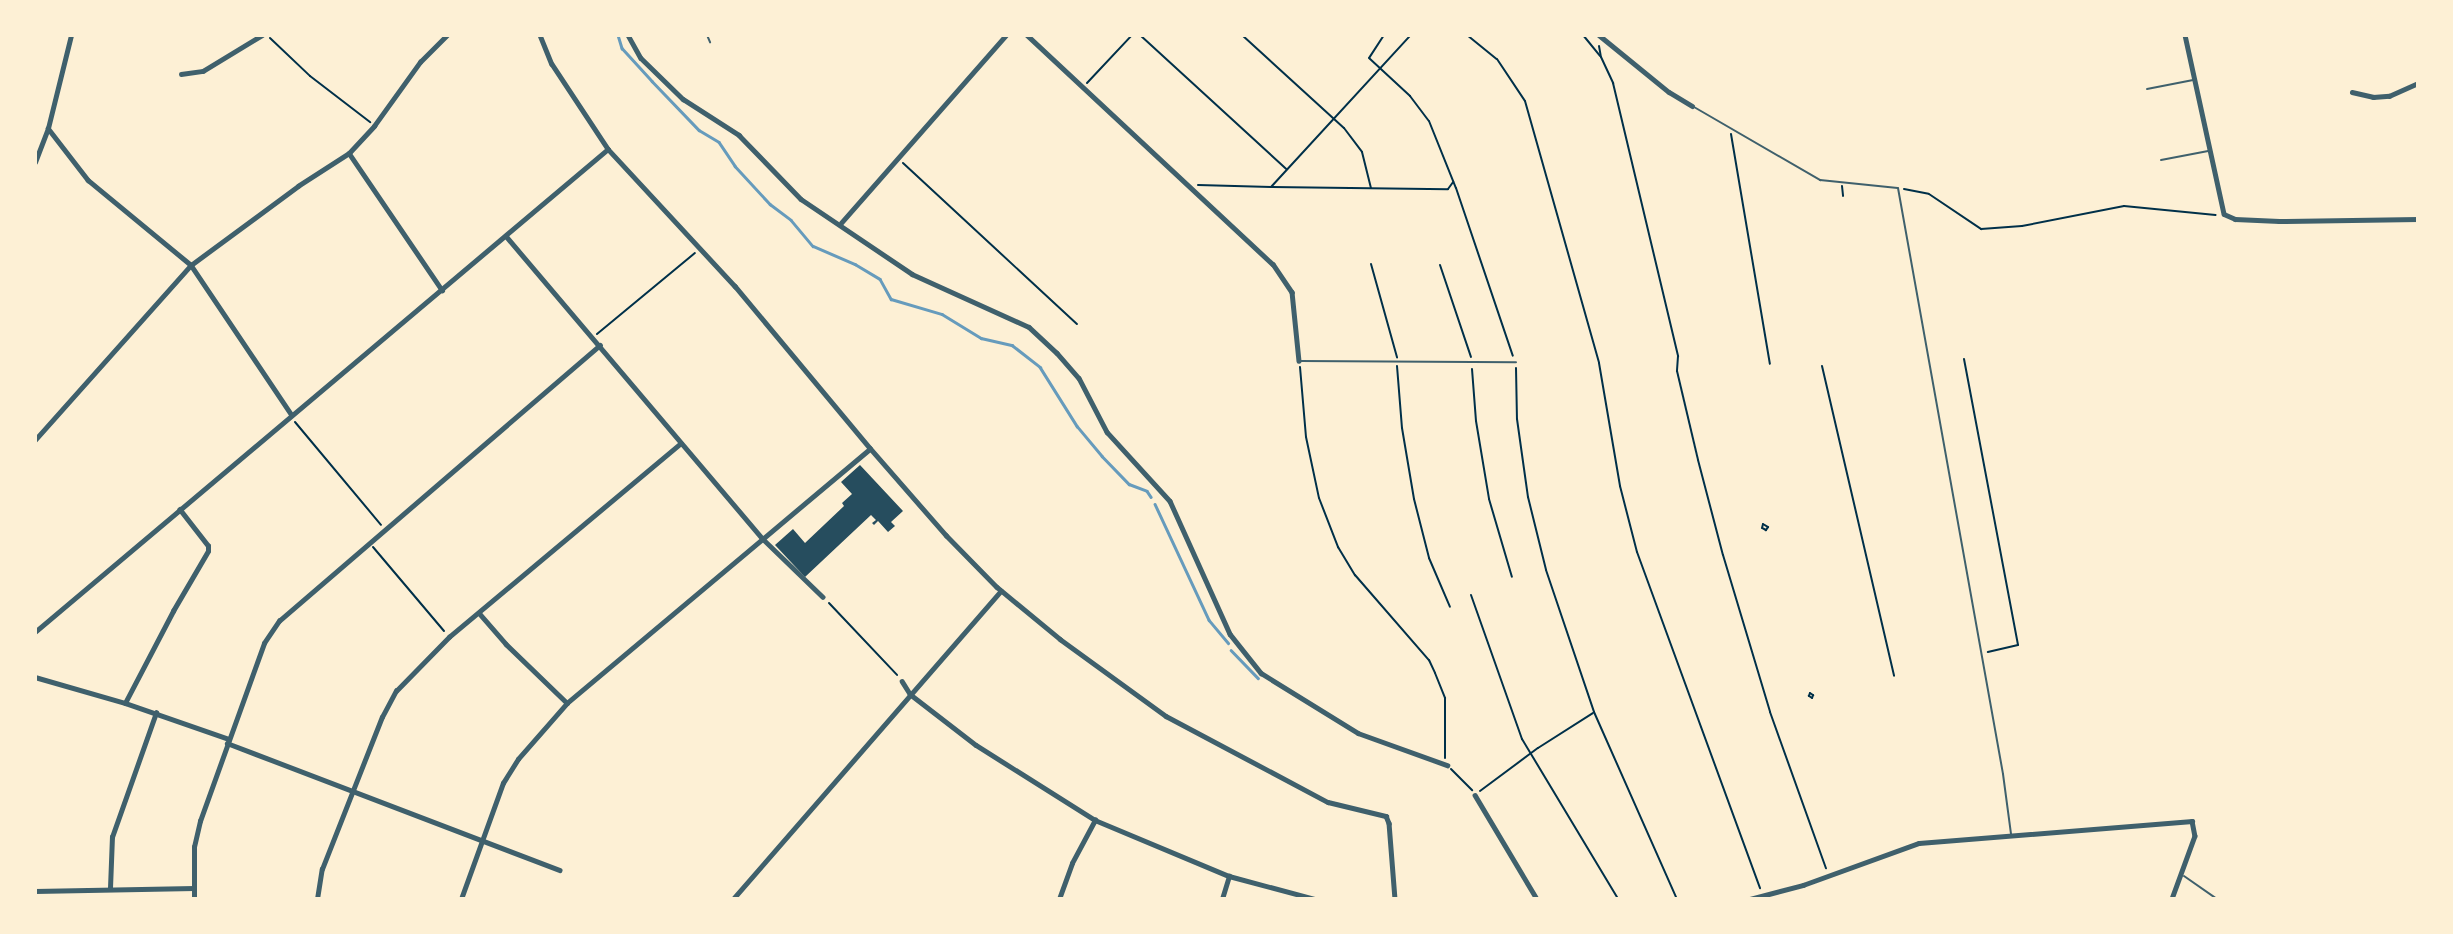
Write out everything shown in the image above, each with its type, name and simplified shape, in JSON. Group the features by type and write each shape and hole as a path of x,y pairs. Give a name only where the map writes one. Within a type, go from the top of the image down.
{"street":[{"path":"35,162 48,128 71,35"},
{"path":"181,74 203,71 264,35"},
{"path":"35,440 191,265 298,186 349,153 374,126 420,62 447,35"},
{"path":"540,35 552,64 608,149 701,248 946,535 1001,591 1060,639 1166,716 1328,802 1386,816 1389,823 1395,899"},
{"path":"628,35 641,58 683,99 739,135 802,199 841,223 912,274 1029,327 1057,353 1079,378 1107,432 1170,501 1230,634 1261,673 1357,733 1447,765"},
{"path":"841,223 900,160 1006,35"},
{"path":"1027,35 1273,264 1292,292 1299,361"},
{"path":"1601,35 1669,92 1692,106"},
{"path":"2185,35 2224,214 2235,219 2279,221 2418,219"},
{"path":"2352,92 2373,97 2389,96 2418,83"},
{"path":"48,128 88,180 191,265 290,415"},
{"path":"35,632 608,149"},
{"path":"349,153 442,290"},
{"path":"506,236 763,540 823,597"},
{"path":"194,899 194,848 200,821 264,643 279,621 368,541 600,345"},
{"path":"317,899 322,869 352,790 396,691 449,637 480,614 681,443"},
{"path":"461,899 480,839 503,783 518,759 567,703 870,448"},
{"path":"125,703 208,551 208,546 180,510"},
{"path":"733,899 1001,591"},
{"path":"480,614 506,644 567,703"},
{"path":"35,677 156,713 560,870"},
{"path":"902,681 910,694 1010,769 1095,820 1228,876 1315,899"},
{"path":"110,888 112,837 156,713"},
{"path":"1475,795 1537,899"},
{"path":"1059,899 1072,863 1095,820"},
{"path":"1750,899 1828,876 1919,843 2192,821 2195,836 2172,899"},
{"path":"1222,899 1228,876"},
{"path":"35,891 194,888"}],"lane":[{"path":"707,35 710,42"},
{"path":"2147,89 2194,80"},
{"path":"1692,106 1820,180 1898,188 2003,774 2011,835"},
{"path":"2161,160 2209,151"},
{"path":"1299,361 1516,362"},
{"path":"2180,874 2217,899"}],"path":[{"path":"264,35 310,76 374,126"},
{"path":"1083,88 1132,35"},
{"path":"1140,35 1287,170"},
{"path":"1242,35 1334,119 1362,152 1371,188"},
{"path":"1384,35 1369,58 1410,96 1429,121 1456,188 1516,362 1517,419 1528,497 1546,570 1594,712 1676,899"},
{"path":"1271,187 1411,35"},
{"path":"1466,35 1497,60 1518,88 1529,114 1599,363 1620,486 1637,552 1763,896"},
{"path":"1583,35 1601,57 1613,83 1678,356 1677,372 1723,555 1770,712 1828,876"},
{"path":"1601,35 1601,57"},
{"path":"1733,131 1731,140 1770,364"},
{"path":"900,160 1077,324"},
{"path":"1186,185 1448,188 1453,182"},
{"path":"1842,185 1843,196"},
{"path":"1898,188 1920,190 1957,215 1981,229 1988,230 2124,206 2165,208 2209,216 2224,214"},
{"path":"594,337 701,248"},
{"path":"1371,264 1397,362 1402,428 1413,499 1429,558 1450,607"},
{"path":"1440,265 1472,363 1476,421 1489,499 1512,577"},
{"path":"1964,359 2018,645 1980,654"},
{"path":"1299,361 1306,437 1318,498 1338,547 1355,575 1429,660 1446,698 1447,765 1475,795 1529,754 1594,712"},
{"path":"1822,366 1894,676"},
{"path":"290,415 384,528"},
{"path":"368,541 449,637"},
{"path":"1471,596 1515,724 1529,754 1618,899"},
{"path":"823,597 902,681"}],"building":[{"path":"860,465 903,511 891,522 895,526 888,532 878,521 874,525 872,523 876,520 871,515 805,577 775,545 793,529 805,543 844,506 842,503 852,494 841,482"}],"waterway":[{"path":"618,35 622,48 652,81 699,130 719,142 735,166 770,204 791,220 813,246 855,264 880,279 891,299 942,314 981,338 1012,345 1040,367 1077,426 1102,456 1129,484 1147,491 1151,497"},
{"path":"1155,504 1209,620 1228,643"},
{"path":"1231,650 1258,678"}]}
